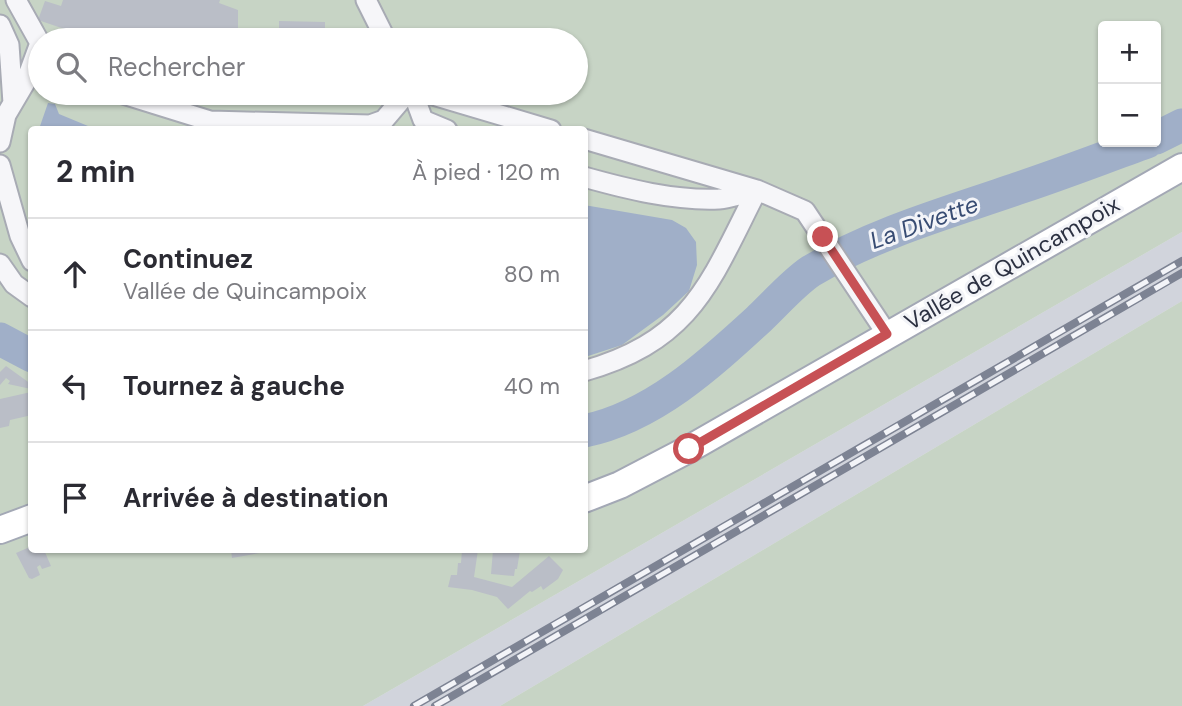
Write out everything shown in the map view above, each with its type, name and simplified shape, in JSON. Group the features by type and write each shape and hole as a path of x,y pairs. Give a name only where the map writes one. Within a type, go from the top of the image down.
{"main road":[{"name":"Vallée de Quincampoix","path":"588,497 620,485 689,449 1182,167"},
{"path":"0,530 28,520"}],"lane":[{"path":"16,0 32,28"},
{"path":"366,0 380,28"},
{"path":"0,24 9,45 13,103"},
{"path":"0,142 6,115 28,76"},
{"path":"159,105 210,121 370,125 384,120 397,105"},
{"path":"418,105 424,120 438,126"},
{"path":"467,105 537,126"},
{"path":"588,140 757,190 805,211 887,334"},
{"path":"0,165 20,236 28,253"},
{"path":"588,178 620,187 673,196 720,199 757,190"},
{"path":"588,370 633,353 679,322 702,296 757,190"},
{"path":"0,264 14,284 28,294"}],"shaded area":[{"path":"1182,232 1182,301 500,706 363,706"}],"green space":[{"path":"0,0 1182,0 1182,232 363,706 0,706"},
{"path":"1182,301 1182,706 500,706"}],"water":[{"path":"47,105 55,105 59,114 88,126 40,126"},
{"path":"588,206 672,220 686,228 696,242 697,265 689,291 663,315 622,345 588,356"}],"building":[{"path":"63,0 220,0 219,3 238,10 238,28 62,28 38,20 45,1 61,6"},
{"path":"279,21 325,22 325,28 279,28"},
{"path":"6,366 28,382 28,388 8,384 10,381 6,378 0,385 0,372"},
{"path":"28,393 28,416 10,420 9,426 0,428 0,399"},
{"path":"28,548 28,553 45,553 51,566 42,569 40,565 37,567 40,575 29,578 16,553"},
{"path":"231,553 260,553 232,558"},
{"path":"462,553 478,553 474,577 512,587 549,556 563,570 558,579 543,590 541,586 530,591 508,609 497,597 448,587 451,575 457,575 458,563 461,563"},
{"path":"493,553 520,553 514,576 491,574"}],"waterway":[{"name":"La Divette","path":"1161,136 1182,125"},
{"name":"La Divette","path":"588,430 634,414 679,386 721,353 804,276 836,257 914,224 1133,147"},
{"name":"La Divette","path":"0,339 28,354"}],"railway":[{"path":"414,706 1182,261"},
{"path":"435,706 1182,273"}],"route":[{"path":"689,449 887,334 823,237"}]}
